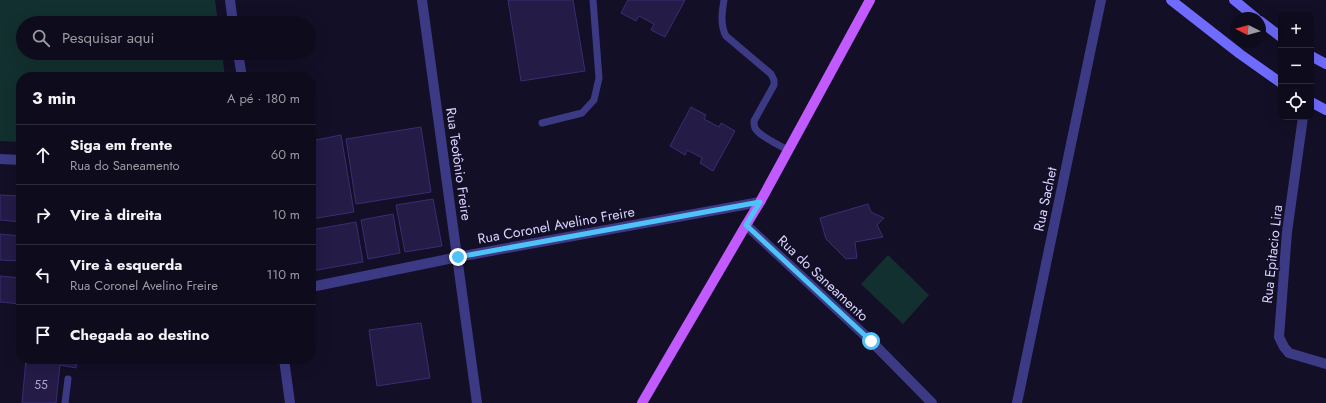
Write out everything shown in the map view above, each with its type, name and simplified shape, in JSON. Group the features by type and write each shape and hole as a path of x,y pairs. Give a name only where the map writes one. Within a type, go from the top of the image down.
{"main road":[{"path":"642,403 760,202 870,0"},
{"path":"1172,0 1240,54 1278,81"},
{"path":"1234,0 1249,12"},
{"path":"1266,25 1278,34"},
{"path":"1314,58 1326,64"},
{"path":"1314,104 1326,110"}],"street":[{"path":"230,0 233,16"},
{"name":"Rua Teotônio Freire","path":"422,0 477,403"},
{"name":"Rua Sachet","path":"1016,403 1101,0"},
{"path":"239,60 241,72"},
{"name":"Rua Epitacio Lira","path":"1303,120 1287,232 1279,337 1289,353 1326,364"},
{"path":"0,159 16,160"},
{"name":"Rua Coronel Avelino Freire","path":"316,286 458,257 760,202"},
{"name":"Rua do Saneamento","path":"746,225 871,341 932,403"},
{"path":"285,364 290,403"}],"lane":[{"path":"542,123 582,113 594,100 599,78 593,0"},
{"path":"724,0 722,29 726,36 771,74 774,80 774,85 754,121 754,127 757,131 788,150"},
{"path":"65,403 68,379"}],"green space":[{"path":"0,0 215,0 217,16 16,16 16,60 223,60 224,72 16,72 16,142 0,141"},
{"path":"888,255 929,295 903,324 861,284"}],"building":[{"path":"508,0 573,0 585,71 521,81"},
{"path":"628,0 685,0 665,37 651,30 654,24 639,16 636,21 621,13"},
{"path":"691,107 706,115 704,119 719,127 721,123 735,131 713,171 700,163 702,158 687,150 685,155 670,146"},
{"path":"421,127 431,192 356,204 346,139"},
{"path":"341,135 354,212 316,218 316,140"},
{"path":"0,195 16,196 16,222 0,220"},
{"path":"433,199 442,246 405,252 396,205"},
{"path":"868,204 871,212 884,218 877,225 883,237 855,242 857,258 846,259 826,239 820,218"},
{"path":"393,214 400,253 368,259 361,220"},
{"path":"356,222 363,262 316,270 316,229"},
{"path":"0,234 16,236 16,261 0,260"},
{"path":"0,276 16,278 16,304 0,302"},
{"path":"421,323 430,378 377,386 369,330"},
{"path":"26,364 76,364 76,368 60,365 56,403 22,403"}],"route":[{"path":"458,257 760,202 746,225 871,341"}]}
